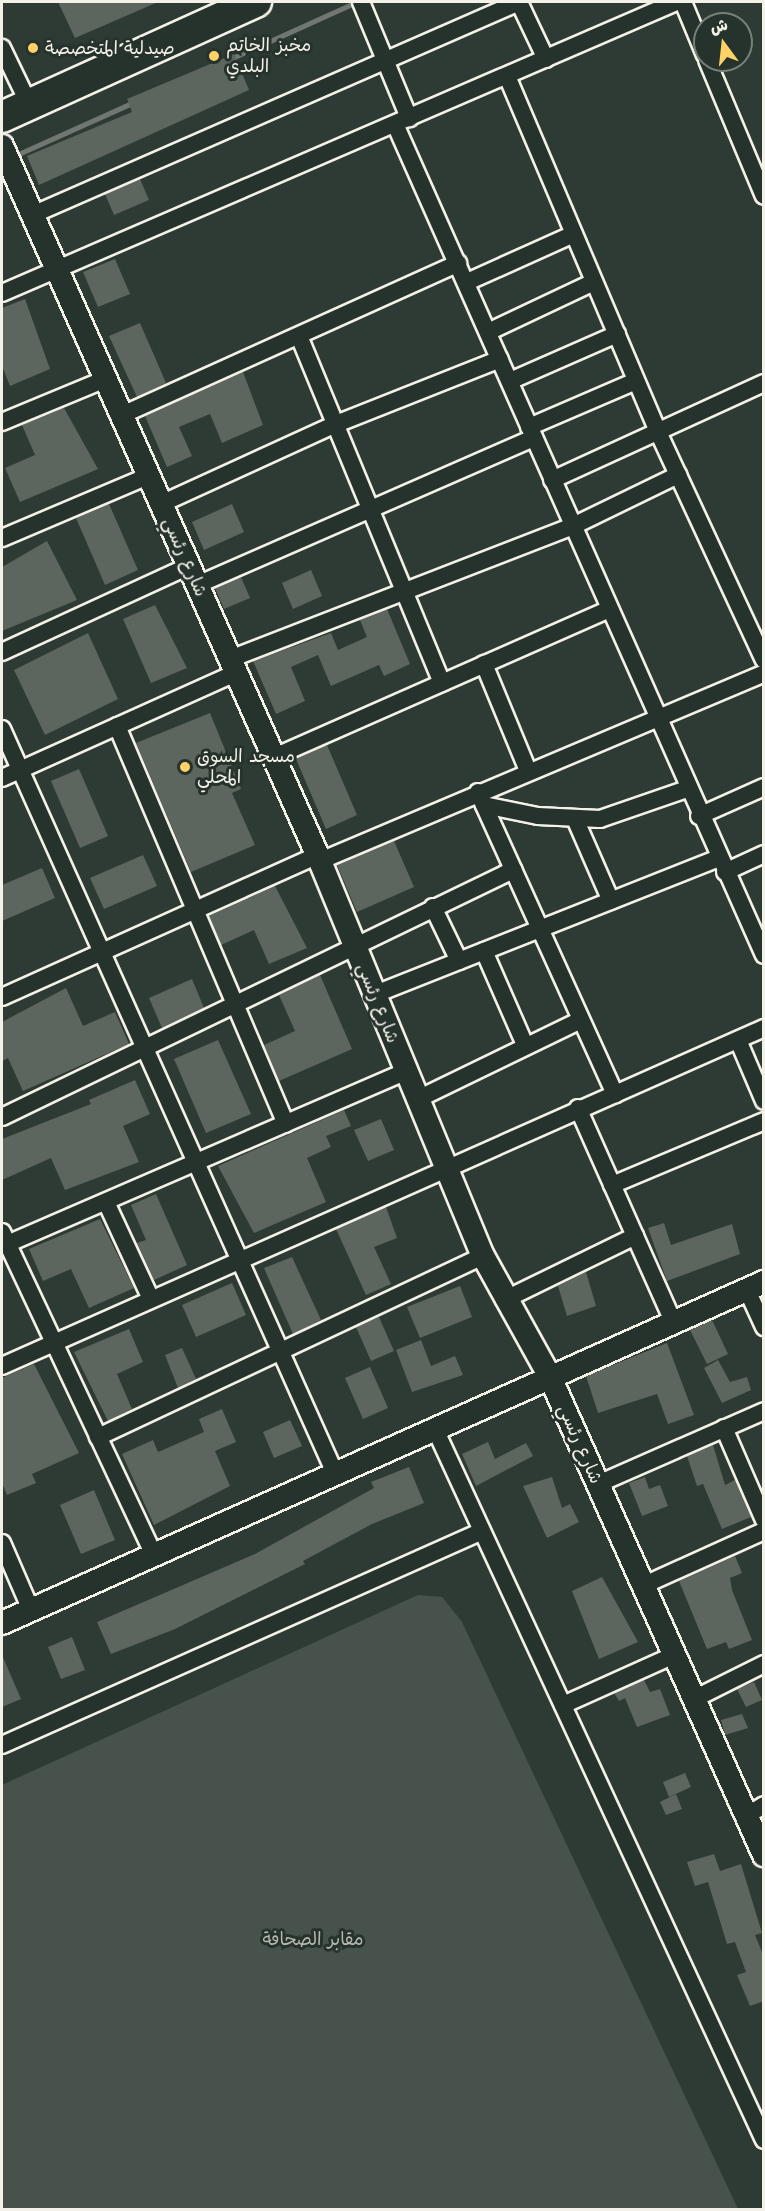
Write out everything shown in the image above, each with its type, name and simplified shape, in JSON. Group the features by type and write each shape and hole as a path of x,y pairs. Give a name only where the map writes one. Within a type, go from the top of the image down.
{"highway":[{"path":"2,117 256,2"}],"street":[{"path":"361,2 385,61 402,121 458,263 655,717 764,955"},
{"path":"32,215 519,2 546,59"},
{"path":"2,293 676,2"},
{"path":"683,2 693,26"},
{"path":"2,48 29,104"},
{"path":"713,72 757,165 764,196"},
{"path":"507,76 659,434 764,660"},
{"name":"شارع رئسي","path":"2,146 319,858 373,995 449,1167 483,1256 504,1300 550,1377 694,1699 755,1810 764,1855"},
{"path":"467,282 574,234"},
{"path":"122,415 458,263"},
{"path":"488,332 594,282"},
{"path":"510,381 616,334"},
{"path":"299,336 442,683"},
{"path":"161,504 336,424 500,359"},
{"path":"2,422 106,380"},
{"path":"2,652 193,575 370,509 636,381"},
{"path":"552,480 659,434 764,383"},
{"path":"2,778 117,726 233,666 405,591 573,526 678,475"},
{"path":"2,538 148,476"},
{"path":"274,758 608,610"},
{"path":"484,664 528,771"},
{"path":"2,997 195,910 319,858 481,798 528,771 764,673"},
{"path":"117,726 233,1004 286,1124"},
{"path":"2,729 238,1261 335,1473"},
{"path":"699,816 764,787"},
{"path":"481,798 576,820 626,814 687,789"},
{"path":"481,798 615,1094"},
{"path":"576,820 611,901"},
{"path":"373,995 611,901 722,865 764,854"},
{"path":"2,1117 513,870"},
{"path":"433,907 459,961"},
{"path":"484,951 525,1045"},
{"path":"418,1099 525,1045 581,1020"},
{"path":"2,1366 578,1108 764,1028"},
{"path":"738,1040 764,1101"},
{"path":"154,1555 4,1238 106,1202 407,1071"},
{"path":"578,1108 673,1321"},
{"path":"612,1185 764,1121"},
{"path":"106,1202 151,1299"},
{"path":"504,1300 635,1236"},
{"path":"98,1437 483,1256"},
{"path":"2,1623 755,1286 764,1327"},
{"path":"598,1484 764,1411"},
{"path":"724,1428 764,1520"},
{"path":"435,1429 480,1532 764,2140"},
{"path":"642,1586 764,1531"},
{"path":"2,1745 480,1532"},
{"path":"2,1543 31,1610"},
{"path":"562,1705 674,1655"},
{"path":"694,1699 764,1664"}],"green space":[{"name":"مقابر الصحافة","path":"418,1595 442,1597 462,1622 738,2209 2,2209 2,1785"}],"building":[{"path":"58,2 158,2 75,38"},
{"path":"234,54 249,90 39,185 27,156 132,112 127,99"},
{"path":"140,179 149,200 114,215 105,194"},
{"path":"115,259 130,294 98,307 83,272"},
{"path":"25,299 50,369 10,386 2,366 2,308"},
{"path":"140,323 166,383 137,397 109,336"},
{"path":"243,372 263,425 222,443 210,414 179,427 192,456 167,467 145,416"},
{"path":"64,408 98,469 20,502 5,468 35,455 22,425"},
{"path":"109,504 138,570 105,585 76,518"},
{"path":"232,504 244,532 204,550 192,522"},
{"path":"47,541 77,600 2,631 2,567"},
{"path":"311,570 322,596 293,609 282,583"},
{"path":"241,577 250,598 224,609 215,588"},
{"path":"155,605 187,668 151,683 123,619"},
{"path":"387,609 410,664 384,676 379,665 331,686 318,655 291,667 305,701 276,714 253,661 331,633 338,650 367,637 360,620"},
{"path":"88,633 118,699 45,735 14,670"},
{"name":"مسجد السوق المحلي","path":"210,713 241,789 232,793 255,845 191,872 136,743"},
{"path":"327,745 357,815 326,829 296,759"},
{"path":"79,769 108,836 80,848 51,781"},
{"path":"394,841 414,887 357,912 337,865"},
{"path":"143,855 157,886 104,909 90,878"},
{"path":"42,868 55,898 2,921 2,885"},
{"path":"275,886 307,948 269,964 254,930 221,945 209,916"},
{"path":"320,975 352,1049 279,1081 264,1045 295,1031 279,995"},
{"path":"192,979 204,1008 162,1028 149,998"},
{"path":"66,988 83,1026 115,1012 129,1044 23,1091 8,1058 2,1061 2,1022"},
{"path":"218,1040 251,1114 206,1133 174,1059"},
{"path":"135,1080 150,1114 123,1126 139,1162 65,1190 51,1158 2,1180 2,1139 91,1104 89,1100"},
{"path":"344,1110 351,1126 326,1136 331,1147 307,1158 326,1202 254,1233 218,1166"},
{"path":"381,1119 394,1150 368,1161 354,1130"},
{"path":"156,1194 187,1265 154,1280 137,1243 146,1240 131,1205"},
{"path":"386,1207 397,1238 374,1247 391,1284 366,1295 336,1229"},
{"path":"100,1219 134,1288 89,1308 71,1269 43,1281 29,1249"},
{"path":"664,1223 671,1245 732,1224 740,1254 667,1281 648,1228"},
{"path":"292,1257 321,1320 293,1334 264,1268"},
{"path":"586,1272 596,1306 567,1316 558,1286"},
{"path":"232,1283 246,1315 196,1337 182,1305"},
{"path":"460,1286 472,1317 420,1338 407,1307"},
{"path":"379,1317 394,1351 371,1361 356,1327"},
{"path":"712,1320 728,1354 707,1364 690,1330"},
{"path":"129,1329 143,1362 117,1374 132,1409 108,1421 74,1352"},
{"path":"421,1340 431,1366 455,1356 463,1375 412,1392 396,1350"},
{"path":"667,1343 694,1415 668,1424 657,1394 598,1413 586,1376"},
{"path":"182,1348 196,1379 178,1388 165,1355"},
{"path":"718,1360 730,1382 747,1377 751,1390 722,1403 704,1368"},
{"path":"34,1364 79,1453 32,1474 36,1483 7,1495 2,1483 2,1378"},
{"path":"370,1367 388,1408 363,1419 345,1378"},
{"path":"222,1409 236,1442 215,1451 230,1486 154,1525 122,1454 153,1440 158,1452 204,1432 199,1419"},
{"path":"290,1420 302,1446 274,1458 263,1432"},
{"path":"488,1442 495,1459 526,1443 533,1456 476,1486 462,1454"},
{"path":"713,1445 725,1485 735,1480 751,1517 722,1529 703,1484 697,1486 687,1456"},
{"path":"409,1467 424,1503 372,1524 303,1561 305,1564 175,1629 111,1654 97,1622 255,1554 374,1488 371,1482"},
{"path":"552,1477 562,1508 570,1504 579,1522 547,1538 523,1486"},
{"path":"645,1477 649,1489 660,1485 668,1506 642,1516 629,1483"},
{"path":"94,1490 115,1540 81,1554 60,1505"},
{"path":"735,1556 742,1573 730,1578 732,1590 752,1640 729,1649 726,1642 707,1649 679,1581"},
{"path":"602,1577 638,1642 599,1659 572,1591"},
{"path":"72,1637 85,1670 61,1679 48,1647"},
{"path":"2,1655 21,1699 2,1707"},
{"path":"644,1680 650,1692 660,1689 670,1715 637,1727 625,1698 619,1701 614,1693"},
{"path":"754,1682 762,1700 746,1707 737,1689"},
{"path":"742,1714 748,1728 725,1735 721,1720"},
{"path":"685,1773 691,1787 669,1797 663,1782"},
{"path":"676,1794 682,1809 666,1815 660,1802"},
{"path":"714,1854 720,1871 741,1864 762,1933 755,1935 764,1957 764,2001 750,2006 737,1975 746,1972 735,1942 727,1944 708,1882 695,1886 687,1862"}],"waterway":[{"path":"230,59 356,2"},
{"path":"14,156 134,102"}],"place":[{"name":"صيدلية المتخصصة","path":"33,48"},
{"name":"مخبز الخاتم البلدي","path":"214,56"},
{"name":"مسجد السوق المحلي","path":"185,767"}]}
